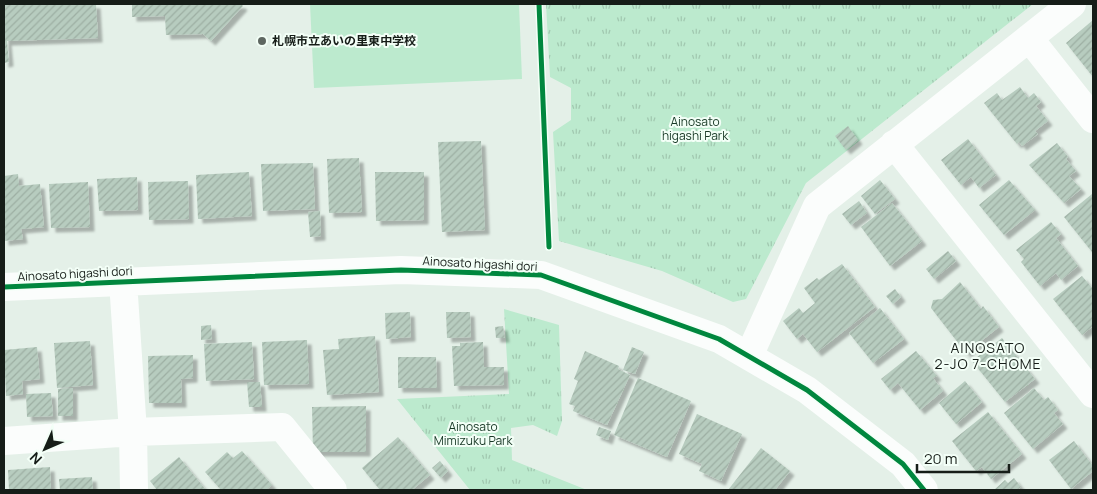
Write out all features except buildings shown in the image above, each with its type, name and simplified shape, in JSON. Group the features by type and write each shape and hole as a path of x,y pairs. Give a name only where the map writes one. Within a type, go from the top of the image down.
{"street":[{"path":"749,356 817,206 1072,4"},
{"path":"1029,38 1093,119"},
{"path":"894,144 1093,394"},
{"name":"Ainosato higashi dori","path":"4,287 401,270 541,275 720,339 808,390 903,464 924,490"},
{"path":"123,281 133,432 134,490"},
{"path":"4,441 133,432 282,427 333,490"}],"green space":[{"path":"310,4 519,4 522,79 314,88"},
{"name":"Ainosato higashi Park","path":"546,4 1033,4 806,183 746,299 733,302 662,271 559,241 553,132 571,120 571,88 550,77"},
{"name":"Ainosato Mimizuku Park","path":"504,309 559,325 562,421 557,436 533,425 511,428 512,460 587,490 470,490 397,399 509,394"}],"cycle path":[{"path":"539,4 549,247"},
{"path":"4,287 401,270 541,275 719,339 807,390 903,464 924,490"}],"place":[{"name":"札幌市立あいの里東中学校","path":"262,41"}],"district":[{"name":"AINOSATO 2-JO 7-CHOME","path":"988,356"}]}
